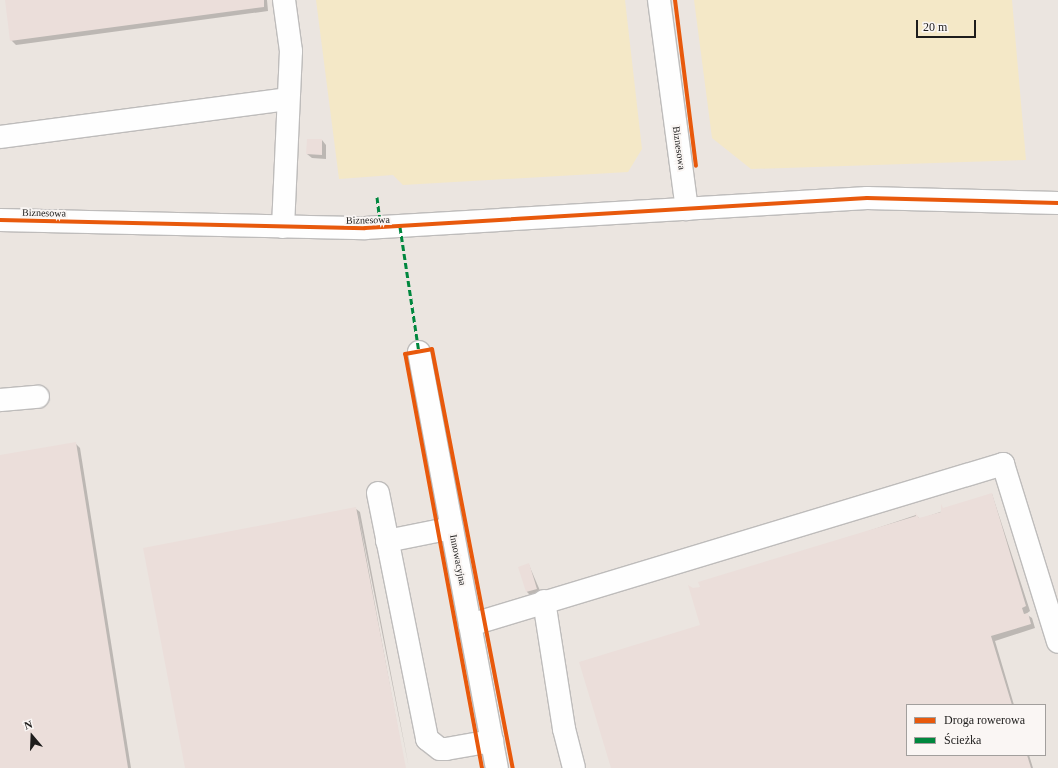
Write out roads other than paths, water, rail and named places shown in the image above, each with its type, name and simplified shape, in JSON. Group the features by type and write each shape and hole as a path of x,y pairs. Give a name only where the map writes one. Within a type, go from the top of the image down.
{"street":[{"path":"283,227 291,51 284,0"},
{"name":"Biznesowa","path":"0,220 381,228 687,209 659,0"},
{"path":"0,137 288,99"},
{"path":"687,209 867,198 1058,203"},
{"name":"Innowacyjna","path":"419,352 497,768"},
{"path":"0,400 38,397"},
{"path":"470,625 544,601 1003,464 1058,642"},
{"path":"378,493 427,739 446,749 492,741"},
{"path":"387,541 452,528"},
{"path":"544,601 564,729 574,768"}]}
